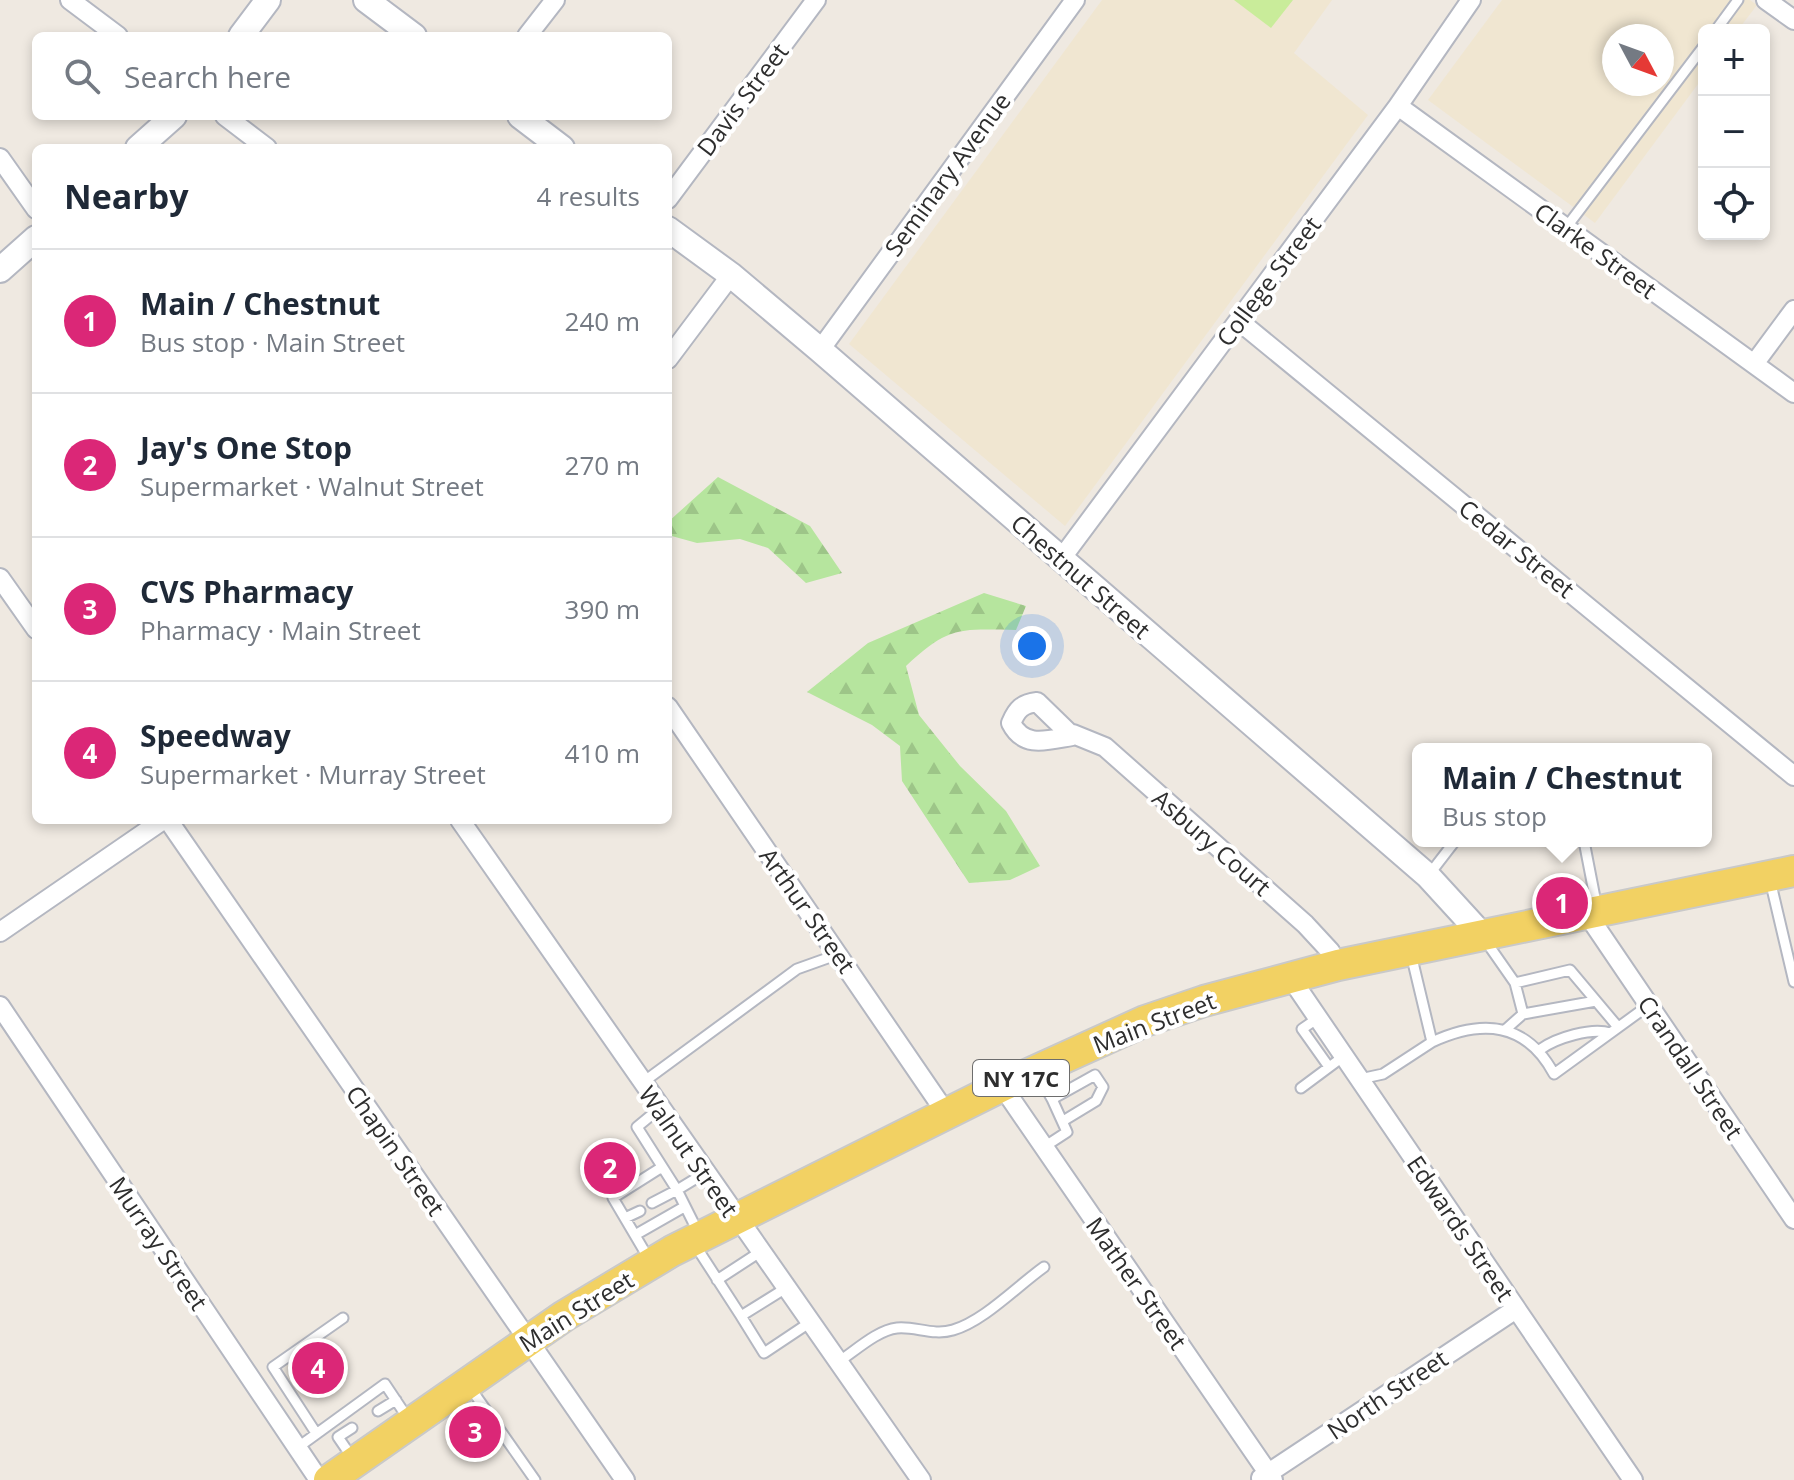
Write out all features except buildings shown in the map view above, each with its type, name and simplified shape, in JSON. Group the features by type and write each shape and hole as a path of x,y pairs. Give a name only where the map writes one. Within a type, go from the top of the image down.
{"main road":[{"name":"Main Street","path":"329,1480 346,1450 404,1411 467,1383 652,1263 1002,1086 1036,1071 1088,1062 1145,1021 1338,965 1782,874"}],"street":[{"path":"70,0 113,32"},
{"path":"244,32 268,0"},
{"path":"366,0 409,32"},
{"path":"530,32 555,0"},
{"name":"Davis Street","path":"672,194 816,0"},
{"name":"Seminary Avenue","path":"820,350 1075,0"},
{"name":"College Street","path":"1061,559 1398,106 1471,0"},
{"path":"1766,0 1792,16"},
{"name":"Clarke Street","path":"1398,106 1794,393"},
{"path":"142,144 170,120"},
{"path":"230,120 262,144"},
{"path":"525,120 557,144"},
{"path":"0,158 32,203"},
{"name":"Chestnut Street","path":"672,232 731,275 820,350 1428,876 1482,935"},
{"path":"0,270 32,242"},
{"path":"672,354 731,275"},
{"path":"1754,364 1794,310"},
{"name":"Cedar Street","path":"1239,321 1794,776"},
{"path":"0,578 32,623"},
{"name":"Arthur Street","path":"672,713 946,1113"},
{"name":"Asbury Court","path":"1073,734 1105,747 1305,924 1330,951 1338,965"},
{"path":"0,932 159,824"},
{"name":"Chapin Street","path":"168,824 625,1480"},
{"name":"Walnut Street","path":"463,824 921,1480"},
{"name":"Crandall Street","path":"1593,913 1649,1005 1794,1219"},
{"name":"Edwards Street","path":"1290,977 1318,1018 1336,1062 1360,1079 1633,1480"},
{"name":"Murray Street","path":"0,1006 319,1480"},
{"name":"Mather Street","path":"1002,1086 1267,1478"},
{"name":"North Street","path":"1267,1478 1516,1309"}],"lane":[{"path":"1720,24 1738,0"},
{"path":"1565,229 1698,54"},
{"path":"1428,876 1450,847"},
{"path":"1585,847 1593,913"},
{"path":"1782,874 1794,982"},
{"path":"1482,935 1515,983 1523,1014"},
{"path":"1410,950 1432,1042"},
{"path":"642,1083 797,969 839,954"},
{"path":"1515,983 1570,970 1596,1001 1614,1030"},
{"path":"1505,1030 1523,1014 1596,1001"},
{"path":"1360,1079 1383,1074 1448,1035 1496,1025 1541,1049 1554,1074 1649,1005"},
{"path":"1541,1049 1550,1043 1614,1030"},
{"path":"1052,1099 1088,1062 1103,1087 1096,1101 1063,1121"},
{"path":"1301,1088 1336,1062"},
{"path":"1036,1071 1067,1132 1044,1147"},
{"path":"660,1108 637,1127 677,1190 696,1239 717,1280 764,1353 809,1323"},
{"path":"652,1263 613,1198 662,1167"},
{"path":"652,1203 705,1173"},
{"path":"635,1235 684,1207"},
{"path":"625,1218 640,1211"},
{"path":"717,1280 760,1252"},
{"path":"838,1362 886,1331 899,1327 915,1331 951,1331 979,1320 1008,1292 1044,1267"},
{"path":"741,1316 786,1288"},
{"path":"316,1433 273,1367 343,1318"},
{"path":"467,1383 535,1480"},
{"path":"297,1448 385,1384 404,1411"},
{"path":"378,1411 404,1411"},
{"path":"329,1423 346,1450"},
{"path":"346,1450 352,1428"}],"shaded area":[{"path":"1102,0 1332,0 1294,53 1368,115 1065,526 849,344"},
{"path":"1502,0 1750,0 1757,5 1743,24 1698,24 1698,84 1595,223 1428,100"}],"green space":[{"path":"1234,0 1293,0 1271,28"},
{"path":"718,477 810,526 842,573 806,583 768,548 740,539 697,543 672,536 672,518"},
{"path":"984,593 1026,606 1016,630 967,630 956,633 933,643 906,666 919,715 960,766 1006,811 1040,866 1010,880 969,883 902,781 900,746 872,725 807,692 868,643"}],"place":[{"name":"Main / Chestnut","path":"1562,903"},
{"name":"Jay's One Stop","path":"610,1168"},
{"name":"Speedway","path":"318,1368"},
{"name":"CVS Pharmacy","path":"475,1432"}]}
